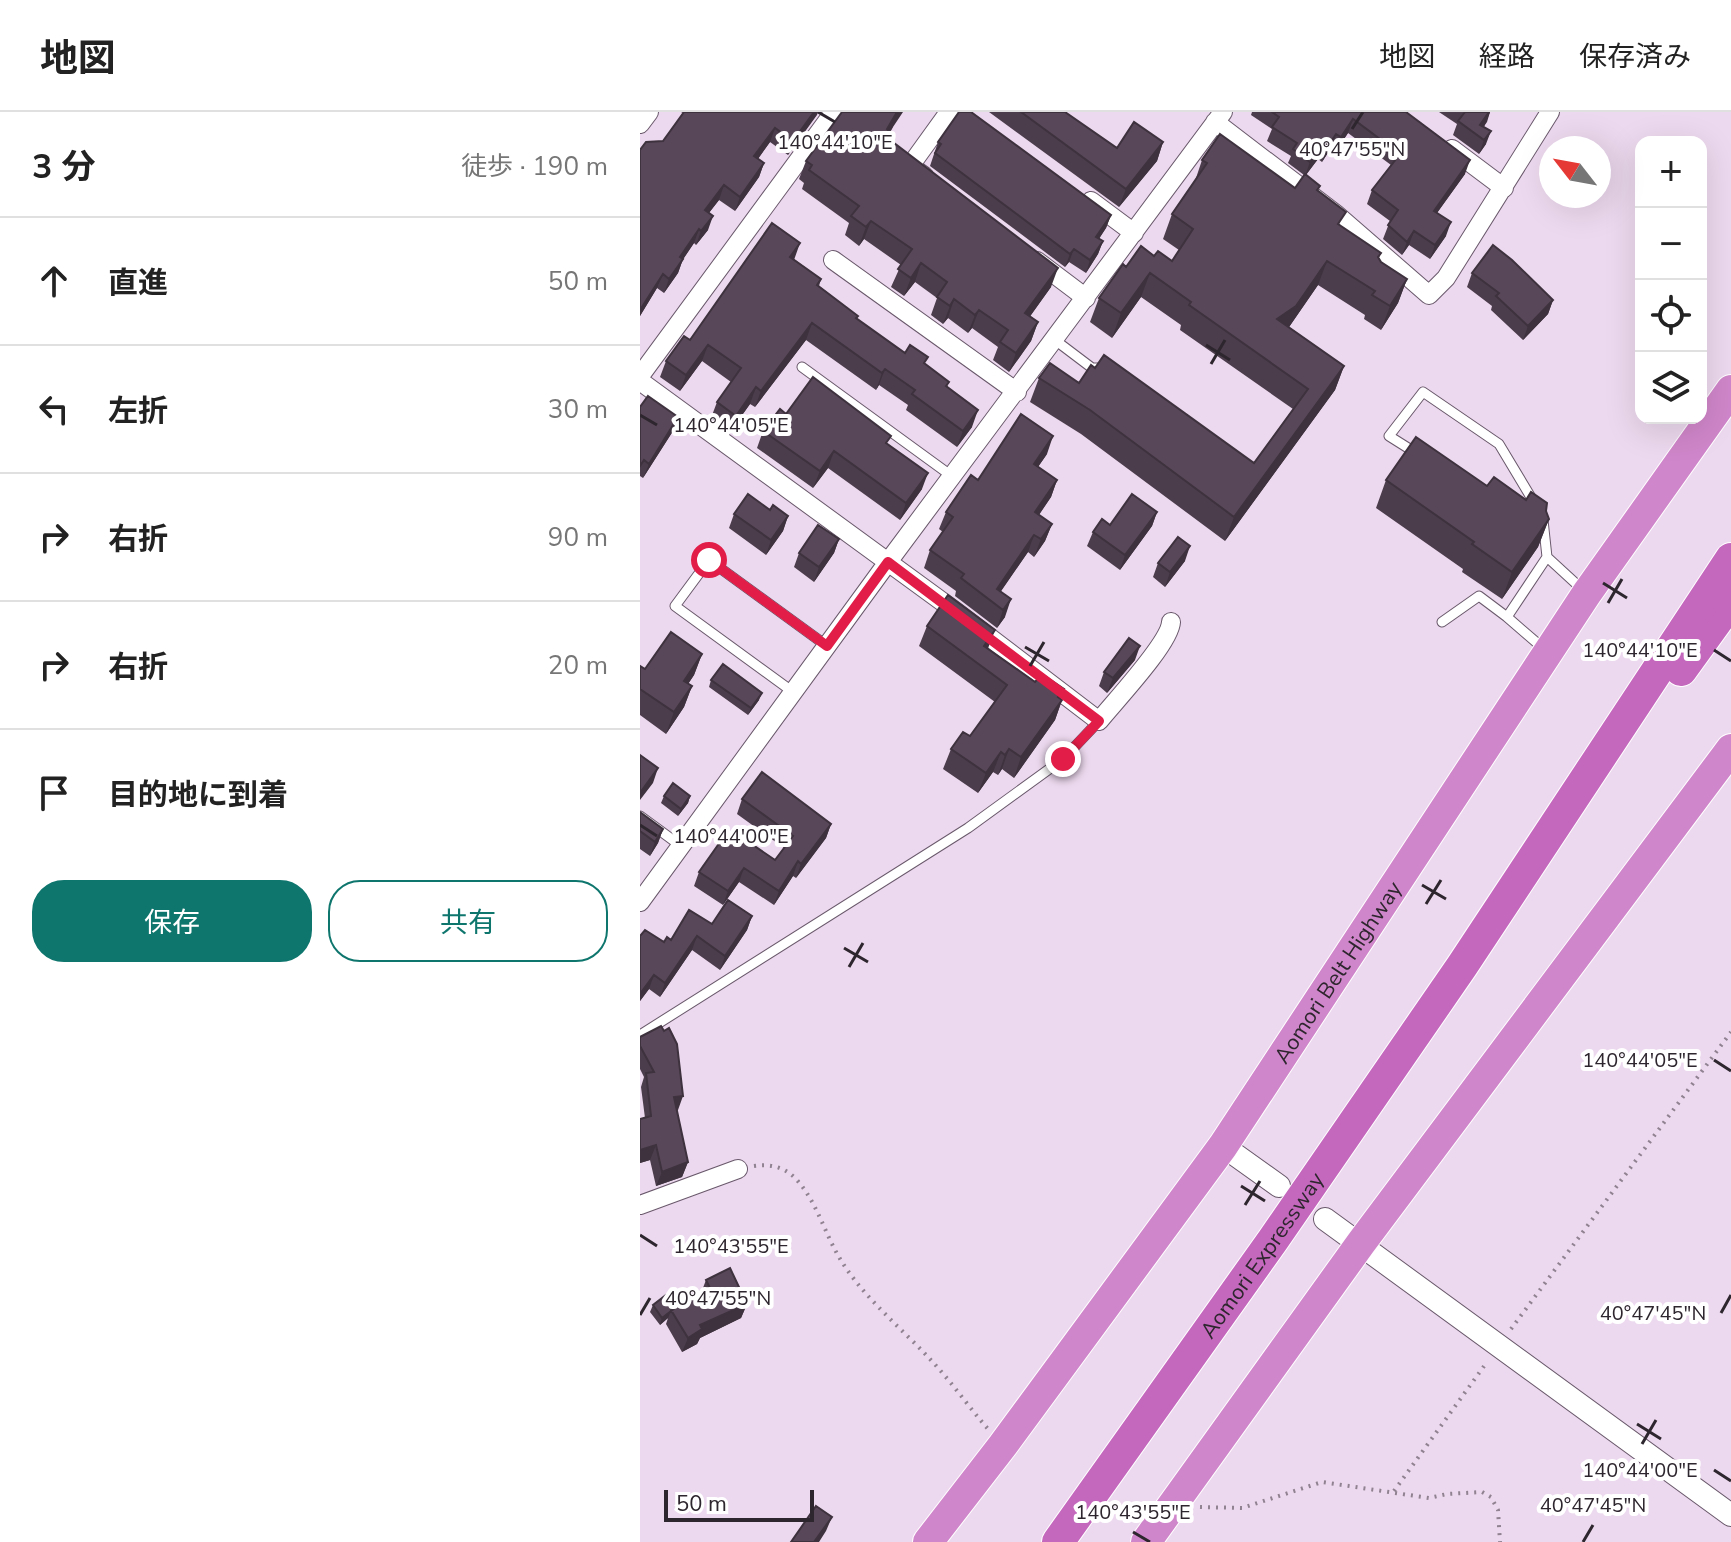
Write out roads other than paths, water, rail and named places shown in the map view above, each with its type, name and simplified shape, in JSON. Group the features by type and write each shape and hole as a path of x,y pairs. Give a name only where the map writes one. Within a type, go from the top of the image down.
{"highway":[{"name":"Aomori Belt Highway","path":"928,1542 1223,1146 1587,593 1731,390"},
{"name":"Aomori Expressway","path":"1058,1542 1273,1240 1462,966 1731,559"},
{"name":"Aomori Expressway","path":"1462,966 1731,601"},
{"path":"1146,1542 1361,1243 1731,749"}],"street":[{"path":"640,124 649,112"},
{"path":"834,112 640,378 1099,721 1162,644 1170,631 1171,622"},
{"path":"935,185 910,166 949,112"},
{"path":"640,902 1219,117 1429,295 1446,278 1550,112"},
{"path":"1440,141 1504,188"},
{"path":"1070,186 1134,233"},
{"path":"1023,251 1086,298"},
{"path":"833,260 1017,392"},
{"path":"1223,1146 1279,1186"},
{"path":"640,1205 738,1169"},
{"path":"1325,1219 1731,1515"}],"lane":[{"path":"1055,340 1092,368 1114,368"},
{"path":"802,367 953,477"},
{"path":"1428,461 1389,436 1423,392 1499,444 1543,517 1547,557 1507,617"},
{"path":"1522,504 1543,517"},
{"path":"1547,557 1587,593"},
{"path":"793,692 675,606 709,560 827,646"},
{"path":"1442,622 1479,596 1548,652"},
{"path":"640,1035 968,828 1063,759 1099,721"},
{"path":"640,816 681,846"}]}
